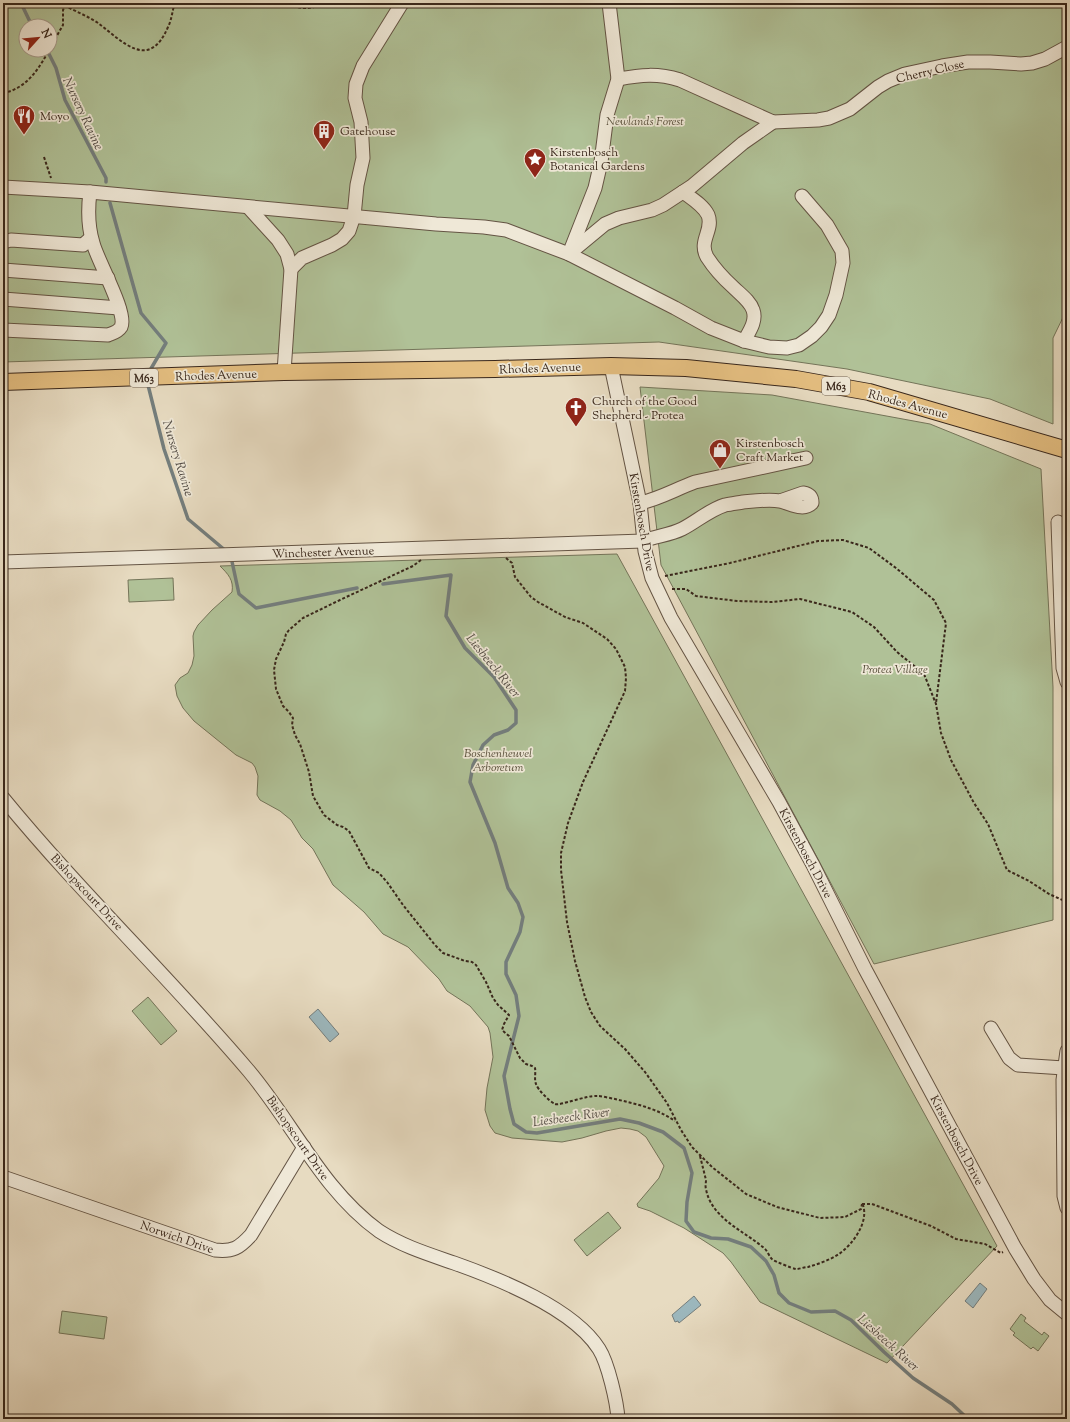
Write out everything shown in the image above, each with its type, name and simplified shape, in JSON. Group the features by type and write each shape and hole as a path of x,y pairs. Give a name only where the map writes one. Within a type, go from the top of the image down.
{"main road":[{"name":"Rhodes Avenue","path":"3,382 284,372 611,366 686,368 804,380 869,392 1067,450"}],"street":[{"path":"291,269 302,258 332,245 342,239 349,232 354,216 357,185 363,158 361,122 355,98 356,84 363,66 402,3"},
{"path":"569,254 596,188 607,115 618,79 608,3"},
{"name":"Cherry Close","path":"618,79 637,76 665,76 680,80 773,122 818,120 829,118 850,109 888,81 905,74 968,62 1032,63 1046,59 1067,47"},
{"path":"569,254 605,224 619,218 664,206 692,186 743,143 773,122"},
{"path":"3,187 90,192 248,207 484,226 506,230 569,254 711,328 744,341 769,347 787,348 799,345 812,336 821,327 829,315 836,295 843,263 842,252 827,225 802,196"},
{"path":"3,330 108,335 116,332 121,326 122,318 108,278 97,255 87,241 90,192"},
{"path":"683,192 703,208 708,216 709,224 703,243 706,255 715,268 747,301 753,310 755,317 744,341"},
{"path":"248,207 278,240 287,254 291,269 284,372"},
{"path":"3,242 11,240 87,241"},
{"path":"3,270 108,278"},
{"path":"3,299 119,308"},
{"name":"Kirstenbosch Drive","path":"611,366 640,503 643,541 655,584 671,618 813,865 865,969 1015,1248 1034,1279 1050,1300 1067,1314"},
{"path":"640,503 653,501 678,488 695,482 806,458"},
{"name":"Winchester Avenue","path":"3,562 643,541 680,530 724,505 744,502 780,501"},
{"path":"1058,522 1063,668 1067,682"},
{"name":"Bishopscourt Drive","path":"3,798 60,863 246,1067 278,1108 329,1183 352,1209 380,1231 412,1248 486,1275 526,1293 553,1308 586,1332 601,1351 610,1378 618,1419"},
{"path":"991,1028 1009,1058 1018,1065 1064,1068"},
{"path":"1067,1051 1063,1080 1064,1196 1067,1206"},
{"name":"Norwich Drive","path":"3,1177 215,1250 225,1251 242,1245 251,1235 304,1147"}],"path":[{"path":"60,3 97,23 125,45 134,49 142,50 151,48 163,37 169,25 175,3"},
{"path":"289,3 295,7 308,9 329,3"},
{"path":"58,34 63,25 63,10 65,6"},
{"path":"3,93 23,85 36,72 45,58"},
{"path":"44,157 56,190"},
{"path":"655,584 730,562 818,541 843,540 869,548 896,568 934,600 946,623 936,704"},
{"path":"503,546 503,555 512,563 515,577 531,597 565,617 583,623 602,636 616,649 625,667 625,691 583,782 563,841 561,870 567,922 575,961 585,997 591,1012 600,1026 625,1048 645,1072 667,1103 676,1121 692,1146 712,1167 746,1194 777,1207 811,1216 830,1218 844,1216 861,1209 862,1204"},
{"path":"428,549 419,563 303,618 286,634 276,659 274,670 276,689 283,706 293,718 292,725 309,772 313,796 324,815 349,831 369,868 379,873 387,882 403,905 435,945 443,953 472,962 476,965 493,998 509,1015 502,1030 509,1036 520,1058 526,1064 535,1068 536,1083 545,1096 555,1104 596,1096 629,1102 661,1112 676,1121"},
{"path":"655,584 686,589 696,596 737,601 772,602 800,599 852,612 874,627 897,652 924,674 936,704 941,733 951,760 974,803 988,824 1007,870 1067,902"},
{"path":"700,1155 709,1198 718,1213 742,1233 764,1248 773,1260 794,1268 812,1266 839,1254 862,1227 864,1218 864,1208 862,1204"},
{"path":"862,1204 872,1204 931,1226 956,1239 985,1244 1001,1253 1015,1248"}],"green space":[{"name":"Kirstenbosch Botanical Gardens","path":"3,3 1067,3 1067,309 1053,338 1053,424 990,399 847,369 659,342 3,362"},
{"name":"Protea Village","path":"640,387 772,395 930,424 1041,469 1053,687 1053,920 874,964 661,565"},
{"name":"Boschenheuvel Arboretum","path":"617,554 997,1246 887,1363 760,1302 723,1253 684,1228 650,1211 638,1207 637,1204 659,1178 664,1166 646,1137 638,1131 621,1128 562,1142 512,1138 495,1133 490,1126 485,1110 487,1088 493,1057 488,1027 470,1006 447,991 439,979 408,947 383,934 364,912 333,885 313,849 302,838 291,820 280,811 260,800 257,795 258,776 252,763 236,755 194,721 183,708 177,696 175,685 180,678 188,673 192,665 194,656 194,632 198,625 212,610 232,592 231,581 220,566"},
{"path":"173,578 174,600 129,602 128,580"},
{"path":"148,997 177,1031 161,1045 132,1011"},
{"path":"608,1212 621,1228 587,1256 574,1240"},
{"path":"62,1311 107,1317 104,1339 59,1333"},
{"path":"1021,1314 1026,1318 1024,1321 1042,1335 1044,1332 1049,1336 1038,1351 1033,1347 1031,1349 1013,1335 1015,1333 1010,1329"}],"water":[{"path":"318,1009 339,1034 330,1042 309,1017"},
{"path":"980,1283 987,1289 973,1308 965,1301"},
{"path":"694,1296 701,1305 679,1323 678,1321 675,1322 672,1315"}],"waterway":[{"name":"Nursery Ravine","path":"21,3 28,18"},
{"name":"Nursery Ravine","path":"51,58 56,68 65,100 106,178 106,182"},
{"name":"Nursery Ravine","path":"110,203 141,313 166,343 149,372"},
{"name":"Nursery Ravine","path":"147,381 164,449 188,519 226,551"},
{"name":"Nursery Ravine","path":"231,557 239,594 256,608 357,588"},
{"name":"Liesbeeck River","path":"383,584 451,575 446,616 465,648 494,677 516,710 516,723 508,730 494,735 483,745 473,765 470,782 495,843 508,888 518,903 523,917 520,932 506,962 506,974 516,995 519,1016 504,1076 514,1124 526,1132 537,1133 620,1119 639,1123 663,1132 684,1148 692,1173 687,1202 686,1221 694,1232 711,1238 728,1239 751,1247 766,1261 774,1275 779,1293 789,1303 811,1312 835,1311 851,1320 913,1378 952,1404 968,1419"}],"place":[{"name":"Moyo","path":"24,136"},
{"name":"Gatehouse","path":"324,150"},
{"name":"Kirstenbosch Botanical Gardens","path":"535,178"},
{"name":"Church of the Good Shepherd - Protea","path":"576,428"},
{"name":"Kirstenbosch Craft Market","path":"720,470"}],"park label":[{"name":"Newlands Forest","path":"645,121"}]}
